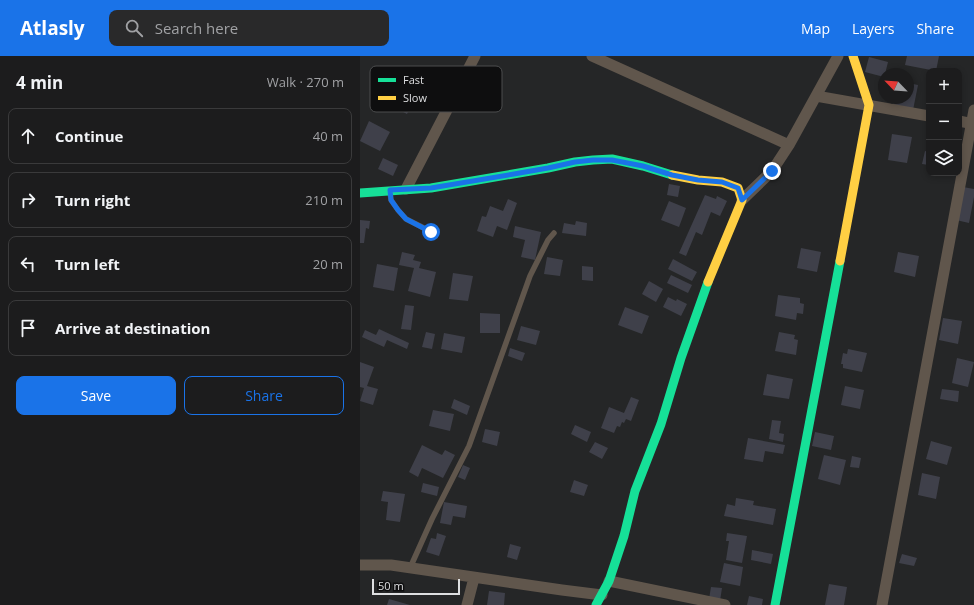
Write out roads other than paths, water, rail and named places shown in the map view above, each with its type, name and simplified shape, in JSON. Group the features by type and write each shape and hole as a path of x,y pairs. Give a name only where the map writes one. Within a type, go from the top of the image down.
{"street":[{"path":"471,66 476,56"},
{"path":"592,56 789,145"},
{"path":"596,605 609,581 624,536 635,491 661,424 681,358 715,265 742,200 772,171 789,145 838,56"},
{"path":"775,605 869,105 853,56"},
{"path":"816,96 926,115"},
{"path":"882,605 973,124 974,110"},
{"path":"406,189 447,112"},
{"path":"962,122 973,124"},
{"path":"360,192 431,188 575,162 612,160 643,166 672,175 698,180 722,182 738,188 742,200"},
{"path":"360,565 391,565 602,595"},
{"path":"467,605 474,578"},
{"path":"609,581 677,600 725,605"}],"lane":[{"path":"390,190 391,200 406,219 436,235"},
{"path":"409,568 469,446 530,276 548,240 554,233"}]}
